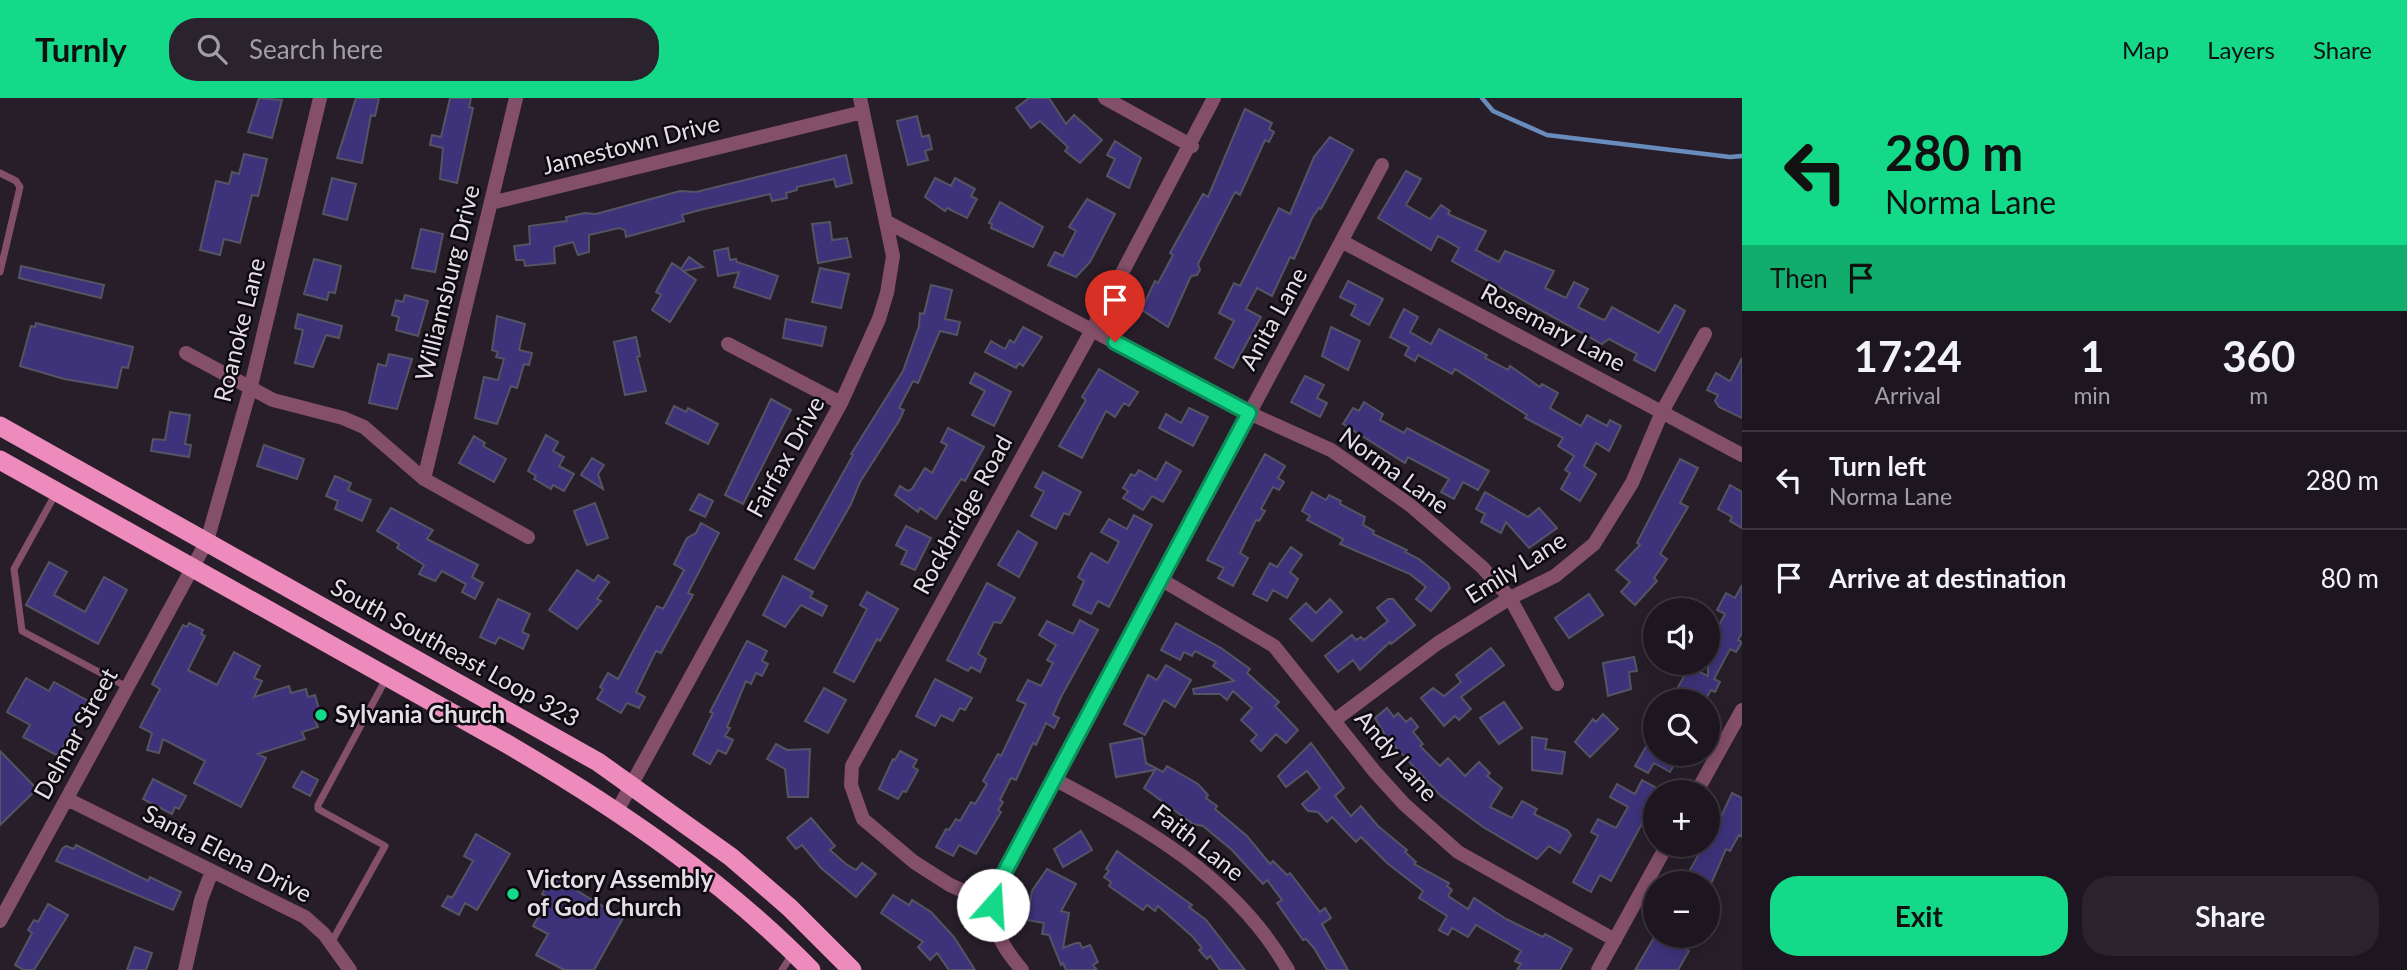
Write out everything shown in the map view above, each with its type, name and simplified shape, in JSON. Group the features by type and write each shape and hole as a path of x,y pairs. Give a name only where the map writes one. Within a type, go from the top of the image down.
{"highway":[{"name":"South Southeast Loop 323","path":"0,426 546,732 632,785 731,858 790,908 852,970"},
{"path":"0,460 509,745 617,811 713,881 811,970"}],"street":[{"name":"Roanoke Lane","path":"192,568 207,541 250,390 320,98"},
{"name":"Williamsburg Drive","path":"424,479 516,98"},
{"path":"1105,98 1192,146"},
{"name":"Rockbridge Road","path":"993,905 950,884 914,862 863,820 851,785 852,766 1192,146 1214,98"},
{"name":"Jamestown Drive","path":"491,203 862,105"},
{"name":"Fairfax Drive","path":"617,811 841,403 887,293 893,256 862,105"},
{"name":"Anita Lane","path":"993,905 1001,879 1382,165"},
{"name":"Norma Lane","path":"887,222 1249,413 1331,450 1380,484 1482,567 1510,598 1557,684"},
{"name":"Rosemary Lane","path":"1343,242 1742,456"},
{"name":"Emily Lane","path":"1335,720 1438,643 1510,598 1555,576 1594,544 1632,483 1662,412 1705,334"},
{"path":"728,344 841,403"},
{"path":"186,353 250,390 364,427 424,479 528,537"},
{"name":"Delmar Street","path":"0,921 192,568"},
{"name":"Andy Lane","path":"1162,580 1274,646 1404,804 1458,852 1615,940"},
{"path":"1703,780 1742,710"},
{"name":"Faith Lane","path":"1056,780 1131,820 1203,870 1242,909 1288,970"},
{"name":"Santa Elena Drive","path":"67,799 305,917 331,943 351,970"},
{"path":"1598,970 1660,857"},
{"path":"185,970 201,900 212,871"},
{"path":"993,905 995,931 1006,952 1022,970"}],"lane":[{"path":"0,173 16,181 20,187 0,272"},
{"path":"57,492 14,569 22,631 127,687"},
{"path":"331,943 385,846 318,809 318,805 387,677"},
{"path":"782,970 793,953"}],"building":[{"path":"259,98 282,100 272,138 248,132"},
{"path":"356,98 379,98 375,116 371,115 362,163 337,158"},
{"path":"450,98 471,98 469,107 473,108 457,183 440,179 443,148 430,145 432,135 441,137"},
{"path":"1029,98 1049,98 1066,124 1074,115 1102,140 1080,163 1065,151 1068,147 1040,121 1031,128 1016,108"},
{"path":"1245,109 1272,123 1269,129 1274,132 1269,142 1265,140 1240,195 1235,192 1198,264 1200,270 1197,275 1191,276 1168,327 1142,310 1144,304 1155,281 1158,283 1173,255 1170,253 1203,194 1208,197"},
{"path":"917,116 922,137 929,135 932,149 925,151 928,160 908,165 897,121"},
{"path":"1330,137 1353,150 1321,209 1319,208 1312,218 1294,259 1290,257 1272,296 1257,288 1246,309 1261,317 1233,368 1215,358 1234,321 1219,313 1234,283 1240,286 1279,208 1290,214 1314,157"},
{"path":"1115,141 1141,158 1129,188 1107,176 1115,159 1107,155"},
{"path":"244,154 267,159 258,196 252,195 240,243 224,239 220,255 200,250 216,181 229,184 232,172 239,174"},
{"path":"846,155 852,183 836,187 834,179 797,187 797,190 786,193 787,198 772,201 770,194 700,210 682,215 684,221 626,237 625,230 619,228 589,235 589,252 578,255 573,242 554,247 555,263 525,266 524,260 516,260 514,246 530,244 529,226 567,221 566,217 596,214 680,191 696,192"},
{"path":"1406,171 1421,179 1406,205 1430,219 1441,205 1450,211 1448,214 1486,231 1476,250 1499,262 1505,251 1554,271 1545,288 1566,298 1574,282 1588,289 1578,307 1599,318 1605,320 1612,307 1659,333 1675,305 1685,311 1655,371 1634,360 1637,354 1609,339 1602,344 1452,261 1459,248 1438,236 1431,250 1378,218"},
{"path":"332,178 356,184 347,220 323,214"},
{"path":"935,178 951,186 955,178 975,189 971,196 977,199 967,218 947,208 945,211 925,197"},
{"path":"1087,199 1115,214 1090,262 1076,277 1048,265 1055,252 1063,256 1076,231 1069,227"},
{"path":"1000,202 1043,227 1033,247 991,228 992,224 989,223"},
{"path":"830,222 832,240 847,238 851,257 818,263 812,224"},
{"path":"421,229 443,234 435,272 412,268"},
{"path":"728,248 730,260 736,259 737,262 778,276 770,299 734,287 739,272 718,276 714,251"},
{"path":"689,257 703,267 683,271 696,280 670,322 652,310 661,295 656,292 672,263 681,269"},
{"path":"314,259 341,266 335,293 329,292 327,300 304,294"},
{"path":"21,266 104,285 101,298 19,278"},
{"path":"820,268 849,274 841,308 812,302"},
{"path":"1348,281 1383,299 1369,325 1351,315 1356,305 1340,297"},
{"path":"931,285 952,290 945,319 960,322 957,335 940,331 918,383 913,381 899,408 904,410 899,421 860,482 851,504 814,569 795,559 853,455 851,454 903,371 919,326 920,313 924,314"},
{"path":"405,295 428,301 418,336 396,330 399,317 392,315 396,300 403,302"},
{"path":"1404,309 1418,317 1410,332 1431,344 1439,329 1487,355 1485,358 1508,370 1510,366 1540,387 1542,384 1558,393 1550,408 1581,426 1587,415 1607,426 1610,420 1621,426 1609,451 1596,443 1584,466 1596,474 1580,501 1561,489 1570,473 1565,470 1574,456 1558,446 1563,438 1525,418 1527,415 1455,369 1452,374 1418,355 1415,361 1405,355 1409,347 1390,337"},
{"path":"298,314 342,326 339,338 326,335 313,367 295,363 303,330 295,328"},
{"path":"497,316 525,324 519,350 532,353 529,365 524,364 517,388 511,386 497,424 475,418 484,377 498,380 504,359 496,357 498,352 492,350"},
{"path":"786,319 826,327 822,346 783,338"},
{"path":"36,323 133,347 128,368 122,367 117,388 64,379 20,366 31,326 35,327"},
{"path":"1023,327 1042,337 1023,366 1019,363 1016,368 985,352 991,341 1005,349 1010,340 1014,343"},
{"path":"1331,327 1360,341 1348,370 1322,356"},
{"path":"636,337 640,356 637,357 646,391 625,395 614,342"},
{"path":"389,354 412,359 397,409 369,403 378,364 386,366"},
{"path":"1742,358 1742,418 1719,407 1715,401 1718,395 1707,390 1716,373 1730,381"},
{"path":"1099,369 1138,392 1129,406 1124,403 1115,417 1106,411 1082,458 1059,446 1086,400 1082,397"},
{"path":"975,373 1011,392 994,426 972,415 985,391 970,383"},
{"path":"1305,376 1324,385 1317,398 1327,403 1320,417 1291,402"},
{"path":"771,399 791,410 743,504 725,495"},
{"path":"1364,402 1383,414 1380,420 1404,433 1407,428 1489,471 1478,490 1463,482 1454,499 1441,492 1449,479 1408,457 1405,463 1343,424 1353,408 1359,411"},
{"path":"674,406 686,412 688,408 718,424 708,444 666,423"},
{"path":"1189,408 1208,417 1193,446 1159,428 1166,414 1181,423"},
{"path":"170,412 190,415 185,444 191,445 189,457 151,451 153,439 165,440"},
{"path":"948,428 984,447 965,481 961,479 936,519 920,508 918,512 895,495 900,486 908,491 912,489 925,468 932,473 947,445 941,442"},
{"path":"546,435 558,442 553,451 564,457 559,466 574,474 564,491 553,485 551,489 534,479 536,476 528,471"},
{"path":"474,436 485,443 483,446 506,459 494,482 459,463"},
{"path":"264,445 304,459 297,479 257,466"},
{"path":"1265,454 1285,466 1278,478 1284,482 1279,490 1273,487 1261,509 1265,511 1259,521 1256,520 1240,553 1248,558 1233,586 1218,578 1224,568 1207,560"},
{"path":"592,458 604,465 598,474 603,489 581,475"},
{"path":"1680,459 1698,468 1680,503 1688,507 1660,554 1667,559 1654,578 1657,581 1635,605 1621,592 1630,582 1616,570 1640,545 1637,543"},
{"path":"1166,462 1181,471 1163,502 1152,496 1143,510 1123,498 1128,491 1123,488 1131,474 1135,476 1139,470 1156,480"},
{"path":"1043,472 1081,492 1069,515 1064,513 1056,529 1031,516 1044,492 1035,487"},
{"path":"335,476 351,483 348,490 371,500 362,521 335,509 338,501 326,496"},
{"path":"1730,485 1742,492 1742,528 1730,521 1732,517 1718,509"},
{"path":"1312,492 1326,500 1329,495 1365,517 1363,525 1374,531 1373,534 1407,550 1405,552 1419,559 1448,583 1450,588 1431,611 1416,599 1426,587 1410,574 1340,544 1343,539 1307,520 1310,516 1302,511"},
{"path":"1485,492 1528,517 1539,508 1557,528 1529,548 1506,522 1501,533 1481,522 1485,514 1476,509"},
{"path":"699,494 713,501 705,517 690,510"},
{"path":"595,503 608,538 587,545 574,511"},
{"path":"391,508 433,530 427,539 478,565 472,577 483,583 475,599 462,592 466,584 442,571 435,581 419,574 424,565 397,548 399,544 377,531"},
{"path":"1134,515 1152,525 1109,607 1098,601 1091,614 1073,605 1084,581 1078,577 1091,553 1108,563 1119,542 1101,532 1109,519 1127,529"},
{"path":"701,523 719,533 688,593 693,595 661,653 656,651 636,692 645,697 639,708 627,703 621,713 597,699 603,689 600,687 608,673 618,679 657,606 663,609 684,570 674,564 687,538 696,533"},
{"path":"906,526 931,538 915,570 901,564 907,551 896,545"},
{"path":"1018,531 1037,543 1019,577 998,565"},
{"path":"1291,547 1302,555 1290,572 1298,579 1287,598 1273,590 1267,601 1253,594 1270,563 1277,567"},
{"path":"49,562 67,572 54,595 85,612 104,577 127,590 98,644 26,605"},
{"path":"577,570 594,581 598,575 609,582 597,599 601,601 577,629 549,610"},
{"path":"783,576 813,592 810,597 827,606 822,616 801,605 785,627 763,615"},
{"path":"987,583 1015,598 1001,623 994,622 978,654 986,659 980,672 971,667 968,671 947,660"},
{"path":"1742,585 1742,633 1738,640 1742,642 1736,652 1730,649 1720,668 1720,623 1725,614 1720,612 1720,604 1726,593 1735,598"},
{"path":"867,592 898,609 880,641 877,639 854,682 834,672 867,609 860,605"},
{"path":"1589,594 1603,615 1569,638 1555,618"},
{"path":"498,599 530,614 522,632 529,635 523,649 499,637 495,644 480,637"},
{"path":"1330,599 1342,612 1312,641 1290,619 1306,603 1316,613"},
{"path":"1388,599 1393,599 1415,625 1391,644 1390,642 1360,670 1353,660 1338,672 1325,656 1352,635 1356,640 1361,637 1364,640 1388,621 1377,608"},
{"path":"1080,620 1098,630 1053,715 1059,718 1054,728 1046,723 1036,745 1033,743 1016,780 1011,778 1000,800 1003,802 998,810 1001,812 976,854 959,845 953,856 936,847 946,829 949,830 956,819 960,821 971,802 975,804 987,784 983,781 998,754 1001,756 1026,704 1017,700 1028,680 1041,686 1053,663 1047,660 1056,645 1039,635 1047,621 1073,634"},
{"path":"189,623 203,630 201,634 205,636 188,670 217,685 234,652 260,666 254,678 262,681 254,697 289,686 291,693 306,689 308,697 315,695 321,716 314,718 318,727 302,732 305,739 258,754 266,758 241,807 194,783 205,761 163,739 159,753 147,750 152,733 140,727 160,689 152,684 183,625 187,627"},
{"path":"1176,623 1221,648 1250,669 1247,673 1279,702 1275,706 1298,730 1286,743 1276,734 1261,751 1251,741 1257,735 1241,720 1252,708 1233,691 1227,700 1220,694 1194,694 1193,689 1234,681 1213,666 1216,662 1195,651 1192,656 1184,652 1180,660 1161,650"},
{"path":"747,641 767,651 762,661 768,664 762,676 756,673 751,684 746,681 725,736 733,740 726,754 718,750 710,764 693,754 713,713 710,712"},
{"path":"1491,648 1504,665 1461,697 1471,709 1459,720 1455,716 1444,726 1421,698 1433,688 1444,696 1461,682 1456,675"},
{"path":"1634,657 1637,671 1629,672 1631,689 1608,696 1603,663"},
{"path":"1166,665 1191,680 1175,707 1164,700 1145,735 1124,724 1148,675 1157,680"},
{"path":"1685,675 1716,675 1714,679 1720,682 1716,689 1677,689"},
{"path":"26,678 49,691 54,682 88,701 58,756 23,737 30,725 7,712"},
{"path":"935,679 972,698 965,710 960,708 953,721 941,715 935,726 916,716"},
{"path":"824,688 846,700 828,733 805,721"},
{"path":"1504,702 1522,728 1499,744 1480,718"},
{"path":"1387,708 1394,717 1398,713 1406,722 1411,718 1418,727 1413,732 1423,744 1420,746 1440,766 1448,758 1465,776 1479,762 1490,773 1487,776 1502,788 1490,807 1512,818 1522,801 1537,809 1534,814 1567,830 1571,835 1560,853 1549,846 1537,859 1483,827 1441,796 1387,738 1375,718"},
{"path":"1603,714 1618,729 1590,757 1575,742 1593,719 1596,722"},
{"path":"1532,737 1547,739 1545,749 1565,752 1562,774 1532,770"},
{"path":"1142,738 1146,763 1163,772 1167,766 1198,784 1208,795 1206,798 1217,806 1215,809 1247,836 1270,864 1273,861 1287,875 1290,873 1320,912 1325,908 1331,918 1322,924 1348,970 1327,970 1314,948 1306,939 1303,940 1277,903 1282,900 1267,880 1263,884 1232,850 1203,826 1193,824 1144,788 1155,770 1116,777 1110,744"},
{"path":"1311,743 1344,788 1335,796 1351,816 1361,806 1378,826 1407,850 1405,852 1416,862 1414,864 1449,883 1447,886 1452,890 1448,896 1468,909 1474,898 1506,919 1543,937 1545,934 1572,949 1560,970 1517,970 1521,964 1515,961 1521,951 1476,925 1468,937 1452,928 1448,935 1439,930 1447,916 1419,898 1423,891 1387,863 1361,837 1356,842 1332,817 1327,822 1318,812 1308,811 1302,804 1320,788 1307,771 1286,787 1278,776"},
{"path":"776,744 787,750 810,749 808,797 788,797 785,769 767,759"},
{"path":"0,751 37,789 0,825"},
{"path":"900,751 917,760 913,767 918,770 906,792 903,791 898,799 879,789 893,759 895,760"},
{"path":"1643,752 1643,766 1652,766 1648,773 1635,766"},
{"path":"1659,766 1673,766 1670,772"},
{"path":"302,771 318,780 310,796 293,787"},
{"path":"153,779 186,796 179,809 175,807 172,814 143,799"},
{"path":"1642,780 1643,822 1611,881 1600,875 1591,892 1573,882 1598,836 1591,832 1598,819 1616,828 1628,807 1610,797 1617,784 1635,794"},
{"path":"1732,793 1742,798 1742,837 1739,835 1730,851 1726,849 1717,871 1689,871 1697,857 1720,857 1720,819"},
{"path":"811,818 835,846 830,850 846,864 856,870 862,863 876,874 856,897 821,868 802,845 796,849 787,838"},
{"path":"1081,831 1092,850 1063,867 1054,849"},
{"path":"476,834 510,854 477,910 465,903 459,915 442,906 448,896 452,898 473,861 464,856"},
{"path":"76,845 148,881 150,877 181,892 173,910 56,861 62,849 66,846 74,849"},
{"path":"1117,851 1192,905 1189,907 1206,920 1245,970 1220,970 1210,956 1207,959 1199,950 1202,948 1193,937 1158,906 1155,911 1147,905 1143,910 1109,886 1111,882 1104,877"},
{"path":"1047,869 1076,884 1061,911 1069,913 1063,948 1076,943 1080,943 1082,948 1090,945 1098,962 1093,965 1097,970 1066,970 1063,963 1061,965 1049,935 1042,934 1044,923 1027,920 1032,891"},
{"path":"552,876 623,918 594,970 564,970 536,955 548,934 533,926 549,898 542,894"},
{"path":"893,895 909,905 912,900 931,912 954,937 975,970 949,970 937,953 930,960 918,947 923,942 881,913"},
{"path":"48,904 68,915 34,970 24,970 15,965 32,933 28,930 34,920 38,922"},
{"path":"135,947 152,953 146,970 127,970"},
{"path":"1648,948 1684,948 1689,951 1678,970 1635,970"}],"waterway":[{"path":"1482,98 1493,111 1547,135 1730,157 1742,156"}],"place":[{"name":"Sylvania Church","path":"321,715"},
{"name":"Victory Assembly of God Church","path":"513,894"}],"route":[{"path":"993,905 1001,879 1068,758 1249,413 1115,342"}]}
